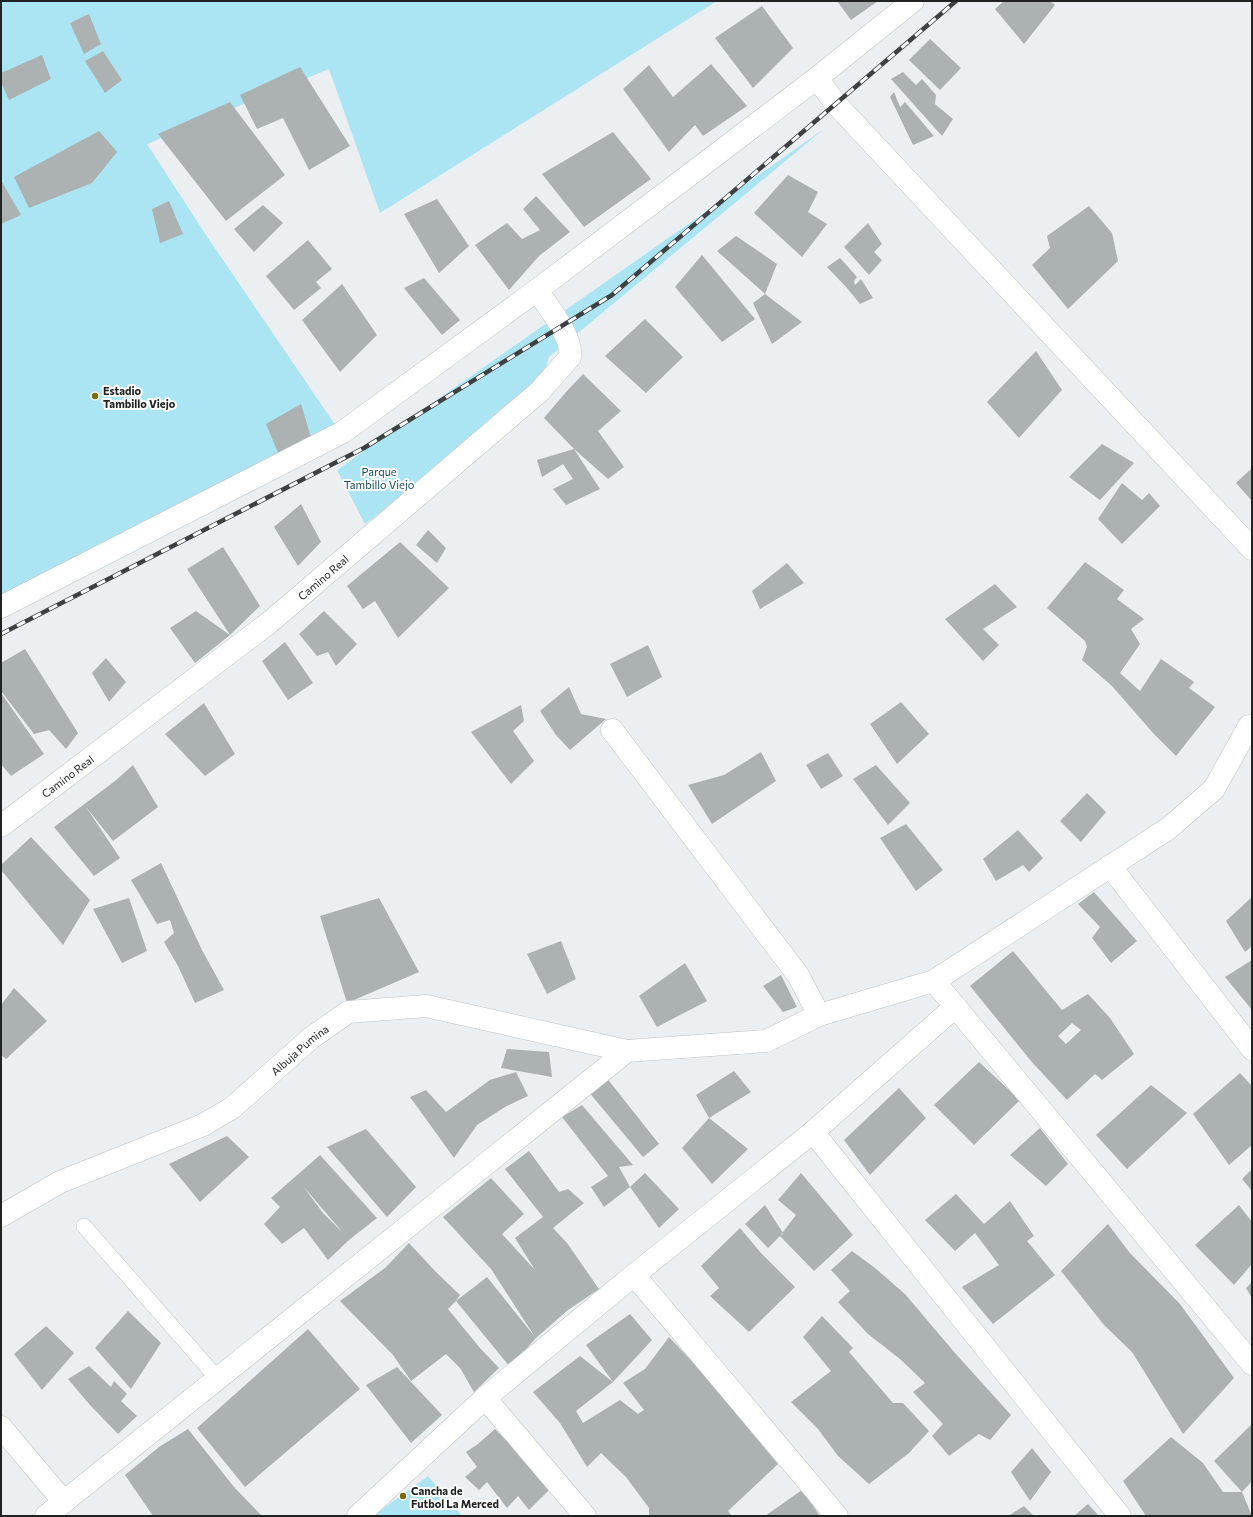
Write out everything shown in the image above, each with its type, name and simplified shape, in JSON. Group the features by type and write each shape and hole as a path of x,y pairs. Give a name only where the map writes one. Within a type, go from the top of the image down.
{"street":[{"path":"1,607 343,432 537,290 817,78 913,1"},
{"path":"817,78 835,103 1252,549"},
{"name":"Camino Real","path":"1,826 270,622 539,392 570,357 571,350 561,326 537,290"},
{"name":"Albuja Pumina","path":"1,1216 60,1182 203,1125 232,1108 311,1038 348,1012 426,1006 627,1051 766,1041 819,1015 934,981 1169,828 1214,789 1251,725"},
{"path":"612,730 798,975 819,1015"},
{"path":"1110,866 1252,1048"},
{"path":"934,981 1252,1364"},
{"path":"358,1516 485,1398 634,1274 813,1132 955,1007"},
{"path":"46,1516 627,1051"},
{"path":"813,1132 1120,1516"},
{"path":"634,1274 837,1516"},
{"path":"485,1398 585,1516"},
{"path":"1,1427 64,1502"}],"lane":[{"path":"84,1226 218,1379"}],"green space":[{"path":"1,1 717,1 380,213 329,69 147,144 206,235 342,435 1,608"},
{"name":"Parque Tambillo Viejo","path":"824,129 549,357 546,367 530,390 472,442 365,524 337,470"},
{"path":"428,1476 462,1516 373,1516"}],"building":[{"path":"837,1 878,1 851,20"},
{"path":"1004,1 1050,1 1055,5 1024,44 995,9"},
{"path":"762,6 793,48 753,88 715,38"},
{"path":"89,14 101,44 84,54 70,23"},
{"path":"930,39 961,68 940,90 909,60"},
{"path":"103,51 122,80 105,93 85,61"},
{"path":"42,55 51,79 9,100 1,82 1,73"},
{"path":"711,64 747,106 703,136 695,125 669,152 623,89 649,65 673,97"},
{"path":"300,67 350,146 309,170 283,118 257,129 240,95"},
{"path":"903,72 916,85 922,79 936,95 935,104 953,119 942,136 891,79"},
{"path":"894,92 900,107 905,102 934,136 913,145 890,97"},
{"path":"230,102 285,175 226,221 158,134"},
{"path":"99,131 117,152 92,183 29,208 14,177"},
{"path":"613,132 651,179 584,227 542,174"},
{"path":"788,175 818,192 808,212 827,224 802,257 754,213"},
{"path":"1,182 21,215 1,224"},
{"path":"536,196 570,232 539,256 509,290 475,245 507,223 522,239 540,230 523,209"},
{"path":"437,199 469,246 439,273 404,214"},
{"path":"169,201 183,234 160,243 152,209"},
{"path":"263,205 283,223 254,252 234,229"},
{"path":"1089,206 1112,233 1118,261 1068,309 1032,265 1050,248 1047,236"},
{"path":"868,223 882,244 874,252 882,260 869,275 844,247"},
{"path":"736,236 777,264 765,294 717,251"},
{"path":"308,240 332,269 316,282 321,288 294,310 266,276"},
{"path":"702,255 755,319 722,342 675,287"},
{"path":"840,258 857,277 854,281 855,285 861,279 873,298 860,304 827,267"},
{"path":"424,278 460,320 442,335 404,288"},
{"path":"342,284 377,335 340,372 302,320"},
{"path":"765,294 802,322 772,344 753,303"},
{"path":"645,319 683,357 646,393 605,356"},
{"path":"1036,351 1062,390 1019,438 987,402"},
{"path":"583,374 621,411 598,431 624,467 608,479 574,449 544,418"},
{"path":"301,404 311,437 279,455 266,424"},
{"path":"1102,444 1134,463 1100,500 1069,477"},
{"path":"574,449 600,489 566,505 553,489 573,479 563,464 542,477 537,460"},
{"path":"1252,468 1252,501 1236,483"},
{"path":"1122,483 1142,500 1149,493 1160,506 1122,544 1098,519"},
{"path":"301,504 321,542 298,566 274,527"},
{"path":"428,530 446,548 437,563 416,545"},
{"path":"400,542 449,588 398,638 375,601 363,609 347,586"},
{"path":"223,547 260,606 230,635 187,569"},
{"path":"1085,562 1124,590 1117,599 1144,619 1131,629 1140,644 1120,673 1140,691 1161,659 1194,682 1189,688 1215,707 1176,756 1154,734 1112,686 1082,660 1087,647 1085,641 1047,608"},
{"path":"787,563 804,583 760,609 752,591"},
{"path":"995,584 1017,607 983,629 999,645 983,661 945,619"},
{"path":"196,611 230,635 195,663 170,628"},
{"path":"324,611 357,644 336,666 328,652 317,656 299,634"},
{"path":"285,642 313,683 288,700 262,661"},
{"path":"648,645 662,677 627,697 610,664"},
{"path":"25,649 78,733 66,749 49,730 34,734 1,691 1,663"},
{"path":"106,658 126,682 109,702 92,673"},
{"path":"569,687 581,714 606,719 570,750 556,735 540,711"},
{"path":"1,693 44,754 11,776 1,764"},
{"path":"901,702 929,734 897,764 870,724"},
{"path":"204,703 235,754 205,776 165,734"},
{"path":"521,705 524,721 513,731 534,761 511,784 471,732"},
{"path":"761,752 776,781 712,824 688,785 724,775"},
{"path":"828,753 843,776 821,789 806,765"},
{"path":"133,765 158,807 113,841 86,807 120,858 94,876 54,827 115,781"},
{"path":"876,765 910,803 888,825 853,779"},
{"path":"1087,793 1106,812 1081,842 1060,821"},
{"path":"906,824 943,870 916,891 880,838"},
{"path":"1018,830 1043,858 1029,872 1023,865 996,881 983,859"},
{"path":"31,837 90,900 63,945 1,870 1,865"},
{"path":"161,863 202,950 224,990 195,1003 178,966 164,942 174,933 170,920 157,924 131,880"},
{"path":"1094,892 1137,941 1111,963 1092,938 1100,927 1078,904"},
{"path":"1252,897 1252,946 1245,952 1226,921"},
{"path":"129,898 147,951 122,963 93,909"},
{"path":"379,898 419,972 347,1003 320,916"},
{"path":"561,941 576,979 547,994 527,954"},
{"path":"1013,951 1062,1010 1088,994 1110,1018 1134,1054 1102,1080 1095,1074 1067,1100 1031,1061 970,986","holes":["1072,1023 1081,1030 1066,1044 1058,1036"]},
{"path":"1252,960 1252,1010 1225,977"},
{"path":"685,963 707,1001 657,1027 639,996"},
{"path":"781,975 797,1007 783,1012 763,986"},
{"path":"14,988 47,1021 6,1059 1,1055 1,1005"},
{"path":"507,1049 549,1052 552,1077 501,1068"},
{"path":"979,1062 1020,1100 974,1145 934,1105"},
{"path":"734,1071 751,1092 709,1118 696,1095"},
{"path":"516,1072 528,1096 505,1107 477,1125 454,1158 410,1097 426,1090 446,1112 490,1080"},
{"path":"1240,1073 1252,1086 1252,1145 1229,1165 1193,1114"},
{"path":"606,1077 659,1144 643,1157 588,1091"},
{"path":"1151,1085 1187,1113 1127,1169 1096,1135"},
{"path":"899,1088 926,1118 870,1175 844,1140"},
{"path":"582,1105 633,1165 619,1167 630,1187 604,1207 591,1187 608,1176 562,1117"},
{"path":"709,1118 748,1149 712,1184 682,1148"},
{"path":"1040,1128 1068,1164 1046,1186 1010,1155"},
{"path":"366,1129 416,1187 387,1217 327,1147"},
{"path":"227,1136 249,1157 200,1202 169,1164"},
{"path":"529,1151 559,1192 568,1189 584,1203 553,1228 567,1243 599,1289 568,1310 536,1338 510,1367 456,1301 487,1277 535,1337 491,1269 443,1217 491,1178 524,1214 502,1234 535,1270 515,1238 543,1217 505,1169"},
{"path":"320,1155 377,1218 349,1240 328,1260 304,1228 282,1244 264,1224 280,1207 271,1198","holes":["303,1186 343,1233 323,1213"]},
{"path":"1252,1169 1252,1191 1242,1179"},
{"path":"645,1173 679,1209 659,1228 630,1187"},
{"path":"801,1173 853,1235 814,1271 780,1236 796,1215 778,1200"},
{"path":"956,1194 984,1224 1010,1201 1034,1236 1027,1241 1055,1275 993,1324 962,1287 999,1265 975,1233 955,1251 925,1220"},
{"path":"765,1205 783,1233 768,1248 745,1224"},
{"path":"1239,1205 1252,1222 1252,1264 1234,1285 1195,1245"},
{"path":"1108,1224 1129,1252 1180,1304 1234,1378 1183,1434 1132,1352 1104,1325 1061,1271"},
{"path":"740,1228 761,1253 795,1287 749,1332 710,1296 719,1288 701,1266"},
{"path":"409,1243 460,1295 448,1309 480,1348 499,1368 474,1392 460,1368 446,1354 411,1381 393,1355 340,1301 385,1268"},
{"path":"852,1251 875,1268 905,1294 955,1353 1011,1415 990,1440 979,1434 949,1456 932,1436 943,1424 913,1392 925,1383 900,1359 868,1334 838,1302 850,1291 831,1270"},
{"path":"1252,1282 1252,1298 1246,1288"},
{"path":"128,1311 161,1343 131,1389 95,1348"},
{"path":"630,1314 652,1340 613,1382 586,1345"},
{"path":"822,1316 853,1348 849,1352 893,1403 903,1403 929,1431 909,1453 869,1484 838,1456 818,1429 791,1402 831,1371 803,1337"},
{"path":"46,1326 74,1353 42,1390 14,1354"},
{"path":"308,1329 360,1389 245,1487 197,1428"},
{"path":"669,1337 700,1370 778,1464 728,1511 732,1516 650,1516 649,1508 626,1477 601,1453 587,1467 560,1423 533,1392 580,1356 613,1382 576,1411 583,1423 620,1400 638,1414 644,1410 623,1383 645,1369"},
{"path":"89,1366 111,1387 114,1381 127,1394 121,1401 137,1416 118,1434 90,1405 68,1379"},
{"path":"397,1367 442,1415 411,1443 366,1385"},
{"path":"1252,1424 1252,1481 1242,1492 1214,1461"},
{"path":"188,1429 234,1487 262,1516 153,1516 125,1475 159,1447"},
{"path":"495,1429 520,1454 549,1490 529,1510 518,1496 507,1508 487,1482 479,1490 465,1477 477,1467 466,1452"},
{"path":"1171,1437 1203,1463 1223,1492 1242,1492 1252,1516 1146,1516 1123,1481"},
{"path":"1032,1448 1051,1472 1030,1501 1011,1472"},
{"path":"802,1490 820,1516 765,1516"},
{"path":"1088,1504 1099,1516 1074,1516"},
{"path":"1024,1506 1034,1516 1008,1516"}],"railway":[{"path":"1,634 364,448 612,295 956,1"}],"place":[{"name":"Estadio Tambillo Viejo","path":"95,396"},
{"name":"Cancha de Futbol La Merced","path":"403,1496"}]}
